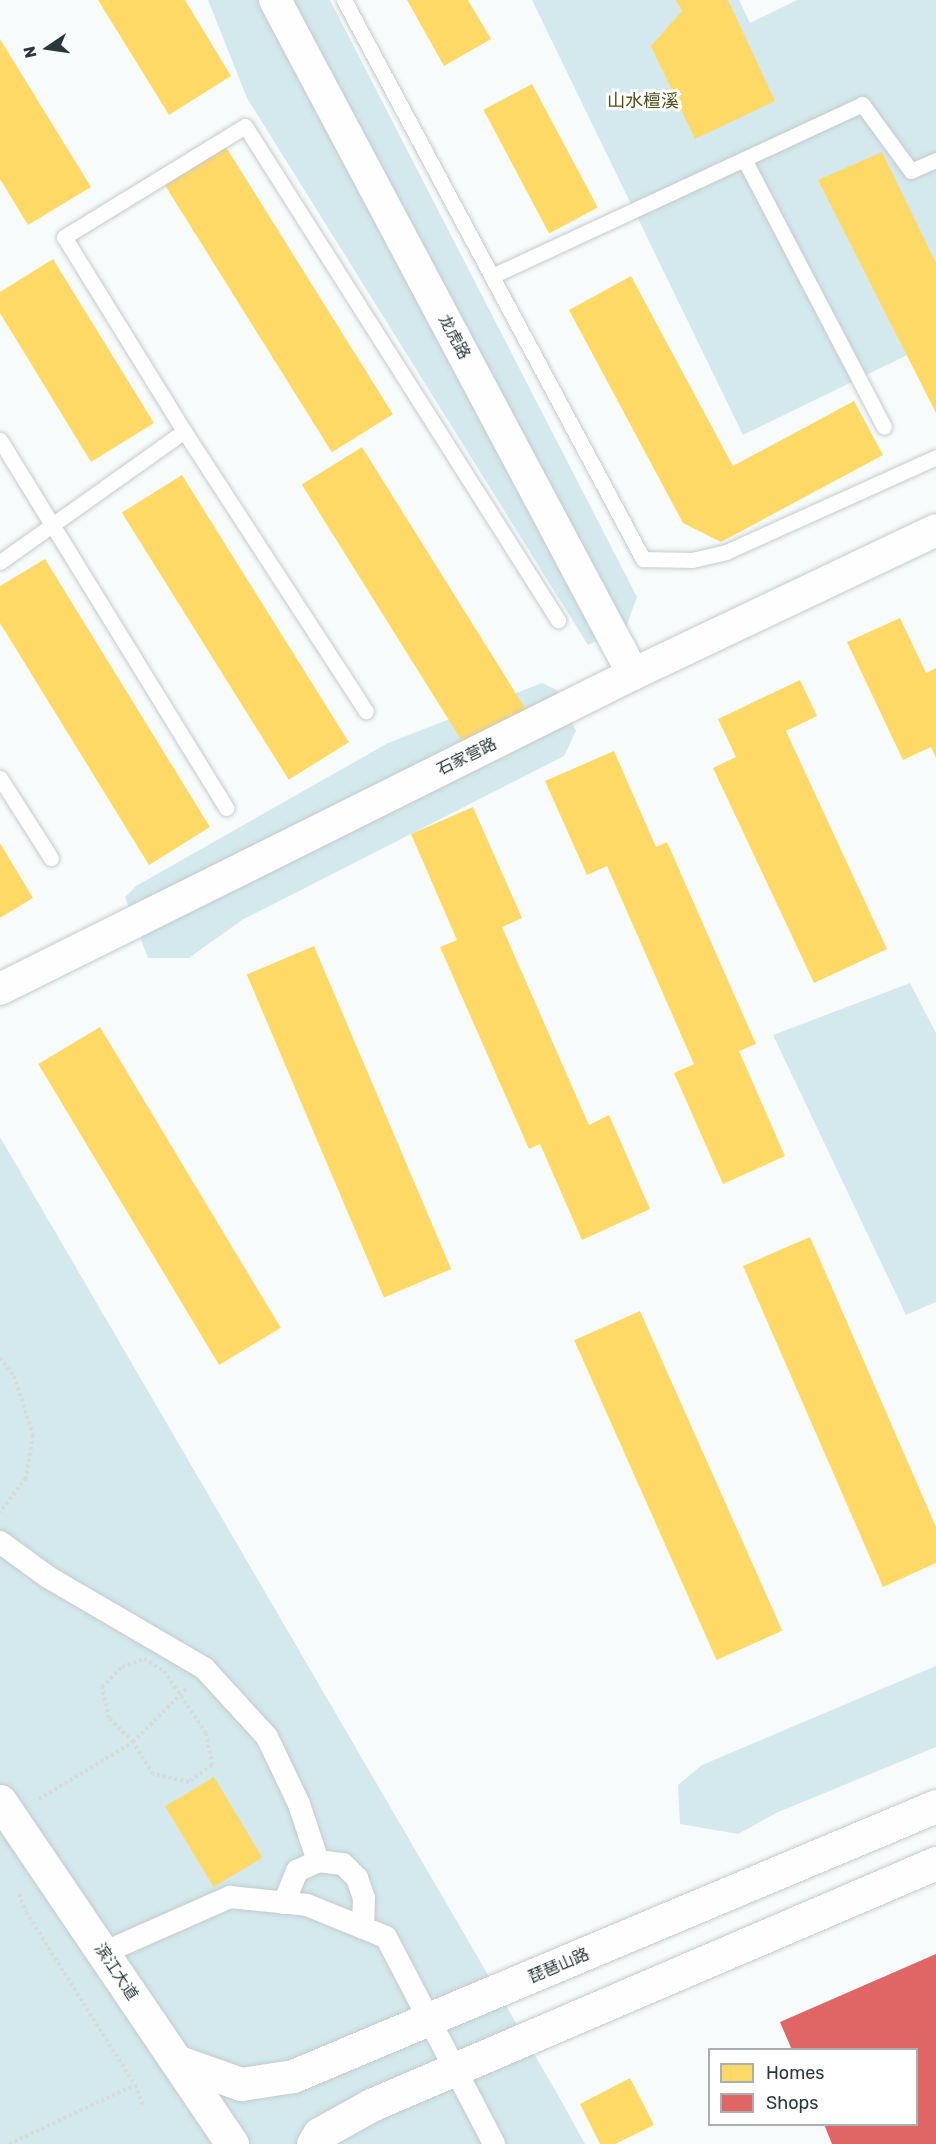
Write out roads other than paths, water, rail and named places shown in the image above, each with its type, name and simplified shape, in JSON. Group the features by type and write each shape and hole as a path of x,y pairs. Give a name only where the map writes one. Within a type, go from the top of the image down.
{"main road":[{"name":"琵琶山路","path":"176,2061 241,2084 293,2076 936,1806"},
{"name":"滨江大道","path":"5,1809 232,2144"},
{"path":"313,2144 319,2134 371,2105 453,2068 936,1863"}],"street":[{"name":"龙虎路","path":"275,0 633,674"},
{"name":"石家营路","path":"0,989 633,674 936,530"},
{"path":"0,1542 48,1577 204,1668 267,1737 299,1804 318,1861"},
{"path":"284,1903 297,1871 318,1861 343,1864 357,1878 364,1898 363,1928"},
{"path":"103,1953 230,1897 307,1905 386,1937 494,2144"}],"lane":[{"path":"344,0 643,559 692,560 726,552 936,457"},
{"path":"492,276 862,104 911,171 936,160"},
{"path":"366,711 184,431 64,237 245,126 558,620"},
{"path":"744,159 884,428"},
{"path":"0,562 184,431"},
{"path":"0,440 226,808"},
{"path":"0,778 51,858"}],"district":[{"name":"山水檀溪","path":"643,101"}]}
